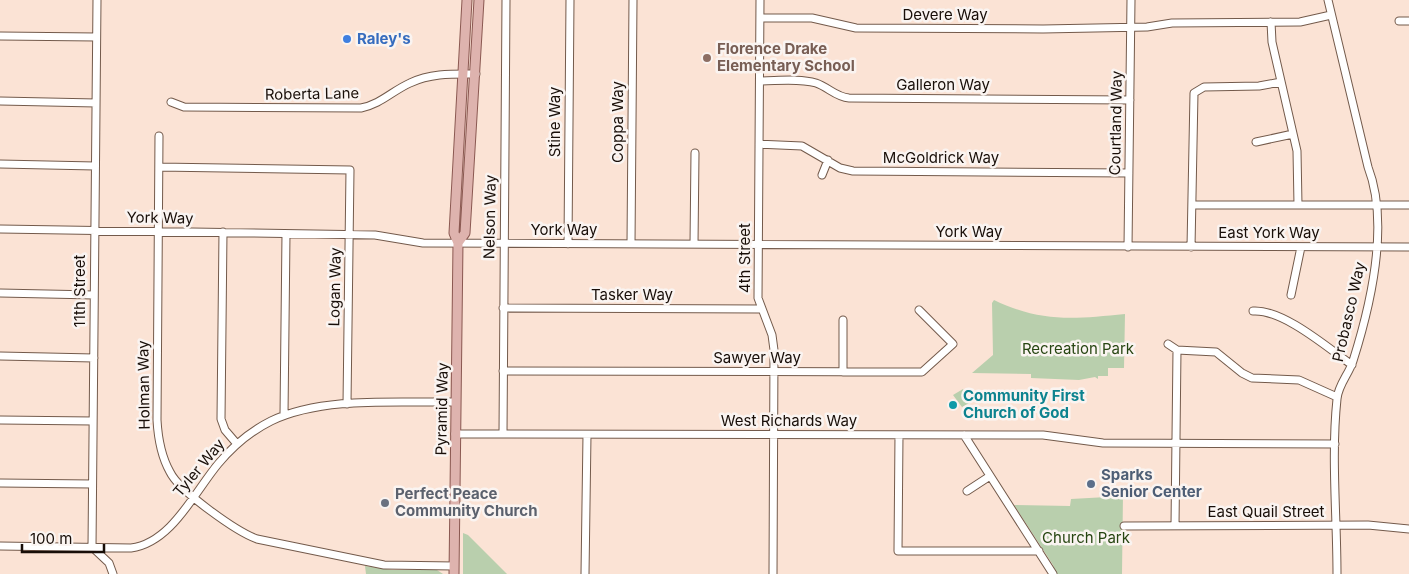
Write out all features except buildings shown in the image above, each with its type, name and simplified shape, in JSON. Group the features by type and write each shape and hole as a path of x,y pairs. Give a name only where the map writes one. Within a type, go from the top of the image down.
{"main road":[{"name":"Pyramid Way","path":"454,570 458,244 454,233 467,0"},
{"name":"Pyramid Way","path":"458,244 465,233 479,0"}],"street":[{"name":"11th Street","path":"92,547 96,0"},
{"name":"Nelson Way","path":"503,434 506,0"},
{"name":"Stine Way","path":"568,244 570,0"},
{"name":"Coppa Way","path":"631,244 633,0"},
{"name":"4th Street","path":"760,0 758,298 773,344 773,574"},
{"name":"Courtland Way","path":"1128,247 1131,0"},
{"name":"Probasco Way","path":"1328,0 1368,166 1375,185 1376,205 1376,247 1372,282 1352,365 1337,397 1335,444 1337,574"},
{"name":"Devere Way","path":"760,18 812,18 856,28 1043,29 1130,27 1172,23 1300,22 1331,15"},
{"path":"1398,21 1409,21"},
{"path":"1271,22 1272,42 1298,162 1298,205"},
{"path":"0,36 96,37"},
{"name":"Roberta Lane","path":"172,102 184,107 361,108 380,102 416,80 440,74 476,74"},
{"name":"Galleron Way","path":"760,81 809,81 822,85 837,95 848,98 1130,100"},
{"path":"1191,247 1193,99 1197,90 1204,86 1258,86 1281,82"},
{"path":"0,101 96,103"},
{"path":"1256,142 1293,134"},
{"name":"Holman Way","path":"159,136 158,433 170,472 179,485 193,496 240,531 264,542 384,565 454,570"},
{"name":"McGoldrick Way","path":"759,144 802,146 842,168 853,171 1129,173"},
{"path":"694,244 695,153"},
{"path":"822,175 828,160"},
{"path":"0,164 95,166"},
{"name":"Logan Way","path":"159,167 350,170 347,404"},
{"path":"1192,205 1409,205"},
{"name":"York Way","path":"0,229 375,235 423,244 1128,247"},
{"path":"223,232 221,419 225,430 237,444"},
{"path":"284,415 286,234"},
{"name":"East York Way","path":"1128,247 1409,247"},
{"path":"1291,294 1301,247"},
{"path":"0,293 94,295"},
{"name":"Tasker Way","path":"503,308 761,309"},
{"name":"Sawyer Way","path":"503,371 925,371 953,344 920,310"},
{"path":"1253,311 1261,311 1301,328 1352,365"},
{"path":"843,320 843,372"},
{"path":"1168,344 1177,350 1216,352 1246,376 1258,379 1299,380 1337,397"},
{"path":"1175,526 1177,350"},
{"path":"0,356 94,358"},
{"name":"Tyler Way","path":"0,546 139,547 162,539 218,464 237,444 257,429 284,415 317,406 455,402"},
{"path":"0,420 93,421"},
{"name":"West Richards Way","path":"455,434 1043,435 1123,443 1335,444"},
{"path":"584,574 587,435"},
{"path":"898,435 898,550 1039,551"},
{"path":"964,435 1053,574"},
{"path":"967,491 990,476"},
{"path":"0,482 92,484"},
{"name":"East Quail Street","path":"1124,526 1389,526 1409,529"},
{"path":"92,547 109,563 113,574"}],"green space":[{"name":"Recreation Park","path":"994,300 1028,313 1043,316 1074,318 1125,314 1124,368 1108,368 1108,376 1098,376 1098,379 1095,377 1079,380 1031,378 1031,374 972,373 993,355 992,303"},
{"path":"963,389 971,402 962,407 953,395"},
{"name":"Church Park","path":"1107,494 1123,494 1122,574 1056,574 1053,565 1014,505 1070,506 1071,499 1107,497"},
{"path":"463,533 468,535 507,574 463,574"},
{"path":"365,566 393,570 437,570 443,574 366,574"}],"place":[{"name":"Raley's","path":"347,39"},
{"name":"Florence Drake Elementary School","path":"707,58"},
{"name":"Community First Church of God","path":"953,405"},
{"name":"Sparks Senior Center","path":"1091,484"},
{"name":"Perfect Peace Community Church","path":"385,503"}]}
